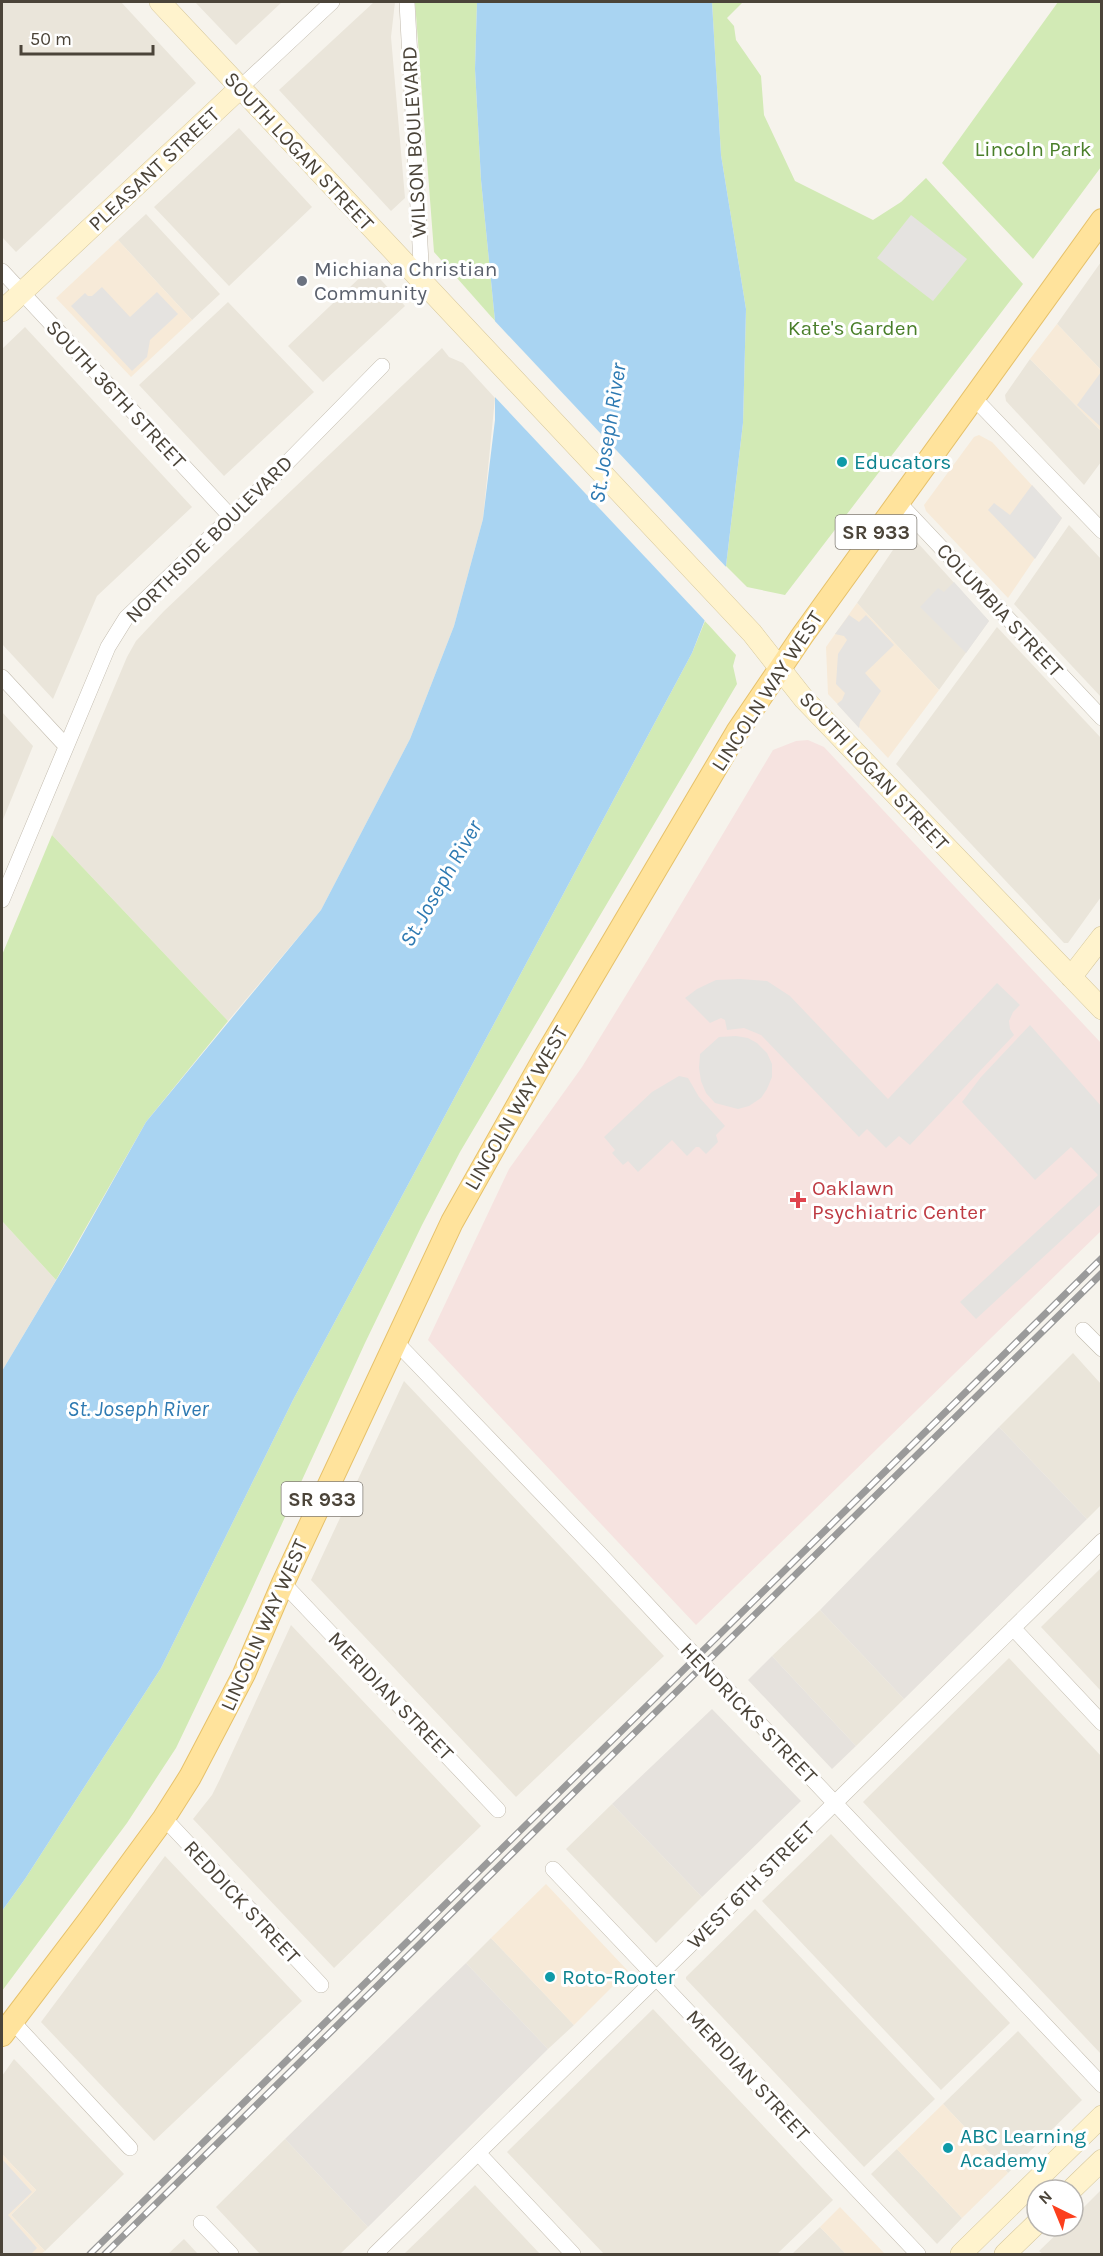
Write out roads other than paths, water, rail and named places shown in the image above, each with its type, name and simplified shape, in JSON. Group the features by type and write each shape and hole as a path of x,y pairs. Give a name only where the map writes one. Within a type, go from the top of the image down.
{"main road":[{"name":"LINCOLN WAY WEST","path":"7,2028 164,1818 214,1735 452,1222 502,1130 737,732 780,667 1101,220"}],"street":[{"name":"SOUTH LOGAN STREET","path":"160,2 752,633 805,701 1101,1009"},
{"name":"PLEASANT STREET","path":"2,311 332,2"},
{"name":"WILSON BOULEVARD","path":"407,2 422,282"},
{"name":"SOUTH 36TH STREET","path":"2,271 231,517"},
{"name":"NORTHSIDE BOULEVARD","path":"2,900 108,648 126,618 382,366"},
{"path":"973,397 1101,531"},
{"name":"COLUMBIA STREET","path":"898,502 1101,718"},
{"path":"2,677 66,746"},
{"path":"1071,977 1101,937"},
{"path":"1083,1330 1101,1349"},
{"name":"HENDRICKS STREET","path":"395,1341 600,1554 1101,2085"},
{"name":"WEST 6TH STREET","path":"375,2254 1101,1541"},
{"name":"MERIDIAN STREET","path":"283,1583 498,1809"},
{"path":"1012,1628 1101,1723"},
{"name":"REDDICK STREET","path":"164,1818 321,1985"},
{"name":"MERIDIAN STREET","path":"553,1869 918,2254"},
{"path":"7,2028 130,2148"},
{"path":"961,2254 1101,2115"},
{"path":"479,2154 573,2254"},
{"path":"1083,2178 1101,2160"},
{"path":"201,2223 231,2254"},
{"path":"1005,2254 1025,2235"}],"water":[{"name":"St. Joseph River","path":"477,2 712,2 721,155 746,309 743,423 726,566 692,653 293,1400 161,1668 2,1911 2,1371 73,1252 146,1122 321,910 410,739 454,626 483,519 495,420 495,321 481,180 475,69"}],"railway":[{"path":"90,2254 1102,1258"},
{"path":"105,2254 1102,1273"}],"place":[{"name":"Michiana Christian Community","path":"302,281"},
{"name":"Educators","path":"842,462"},
{"name":"Oaklawn Psychiatric Center","path":"798,1200"},
{"name":"Roto-Rooter","path":"550,1977"},
{"name":"ABC Learning Academy","path":"948,2148"}],"park label":[{"name":"Lincoln Park","path":"1033,149"},
{"name":"Kate's Garden","path":"853,328"}]}
